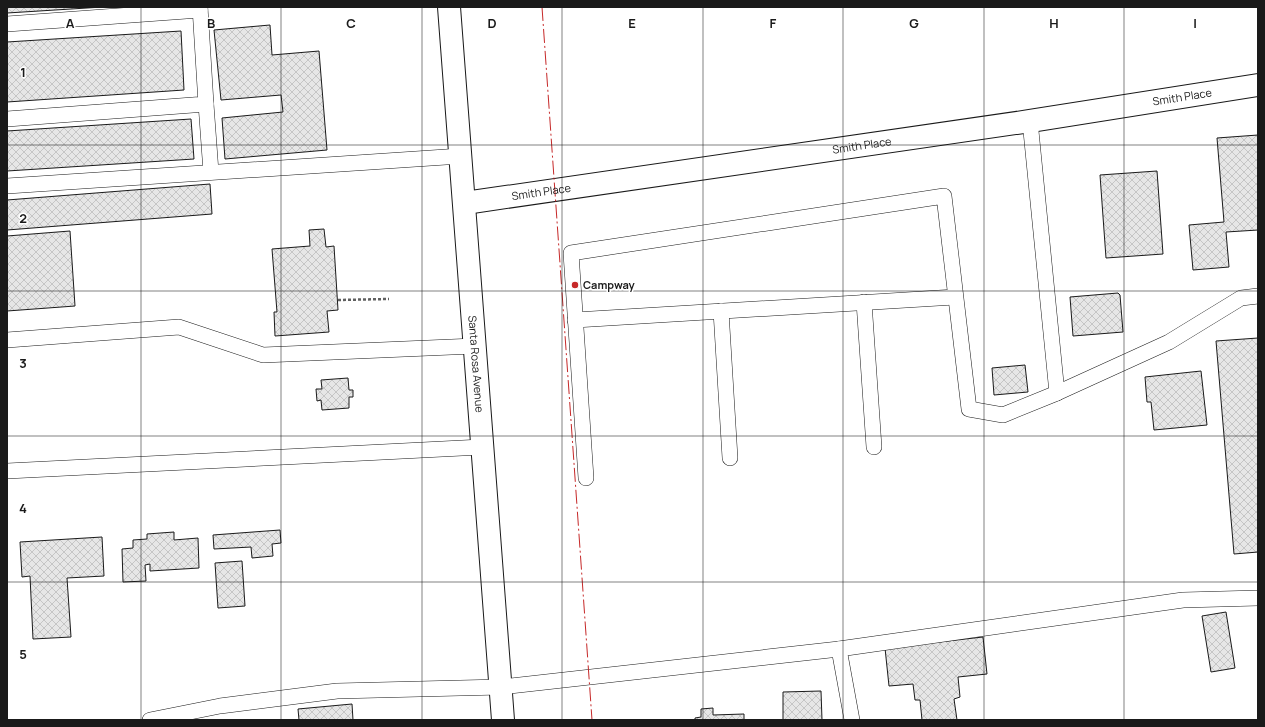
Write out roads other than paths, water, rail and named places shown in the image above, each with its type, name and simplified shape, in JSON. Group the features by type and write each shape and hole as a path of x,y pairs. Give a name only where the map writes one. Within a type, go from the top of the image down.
{"street":[{"name":"Santa Rosa Avenue","path":"449,7 503,720"},
{"name":"Smith Place","path":"465,203 1030,121 1258,86"}],"lane":[{"path":"7,24 200,8 211,172"},
{"path":"7,119 206,104"},
{"path":"1030,121 1057,393"},
{"path":"7,186 461,156"},
{"path":"586,478 571,253 944,196 969,409 1003,415 1057,393 1169,342 1241,298 1258,296"},
{"path":"575,320 955,297"},
{"path":"864,302 874,447"},
{"path":"721,311 730,458"},
{"path":"7,340 180,327 263,355 475,346"},
{"path":"7,471 482,447"},
{"path":"150,720 220,706 337,691 501,687 839,649 1183,600 1258,598"},
{"path":"839,649 852,720"}],"place":[{"name":"Campway","path":"575,285"}]}
